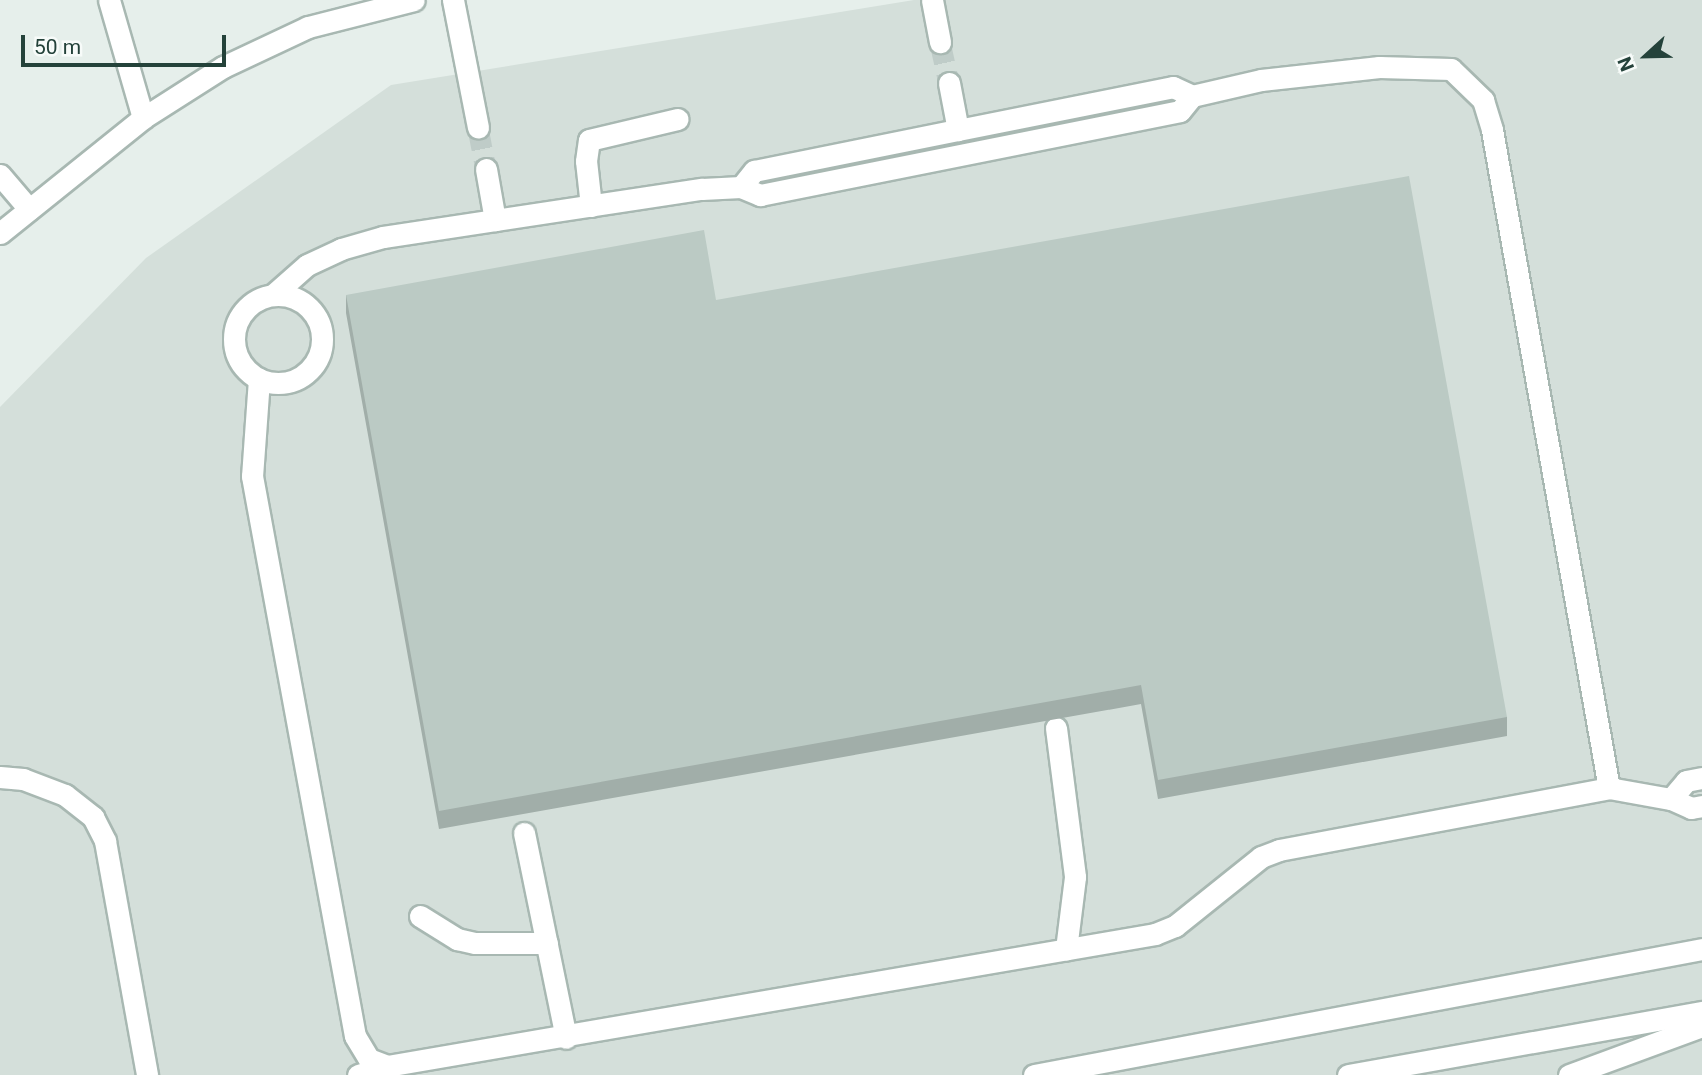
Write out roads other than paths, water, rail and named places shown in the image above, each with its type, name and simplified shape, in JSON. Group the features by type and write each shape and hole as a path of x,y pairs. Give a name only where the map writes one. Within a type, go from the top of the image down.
{"street":[{"path":"109,0 143,118"},
{"path":"0,233 143,118 223,67 308,27 414,0"},
{"path":"453,0 478,128"},
{"path":"932,0 940,42"},
{"path":"273,295 295,298 313,312 322,339 312,367 301,376 273,383 259,379 239,359 234,331 247,306 273,295 307,265 341,248 383,237 741,187 760,195 1180,111 1192,96 1261,80 1428,66 1451,69 1483,100 1492,130 1609,788"},
{"path":"948,83 958,130"},
{"path":"741,187 754,171 1173,87 1192,96"},
{"path":"591,206 586,161 589,140 678,119"},
{"path":"486,169 495,220"},
{"path":"0,175 29,209"},
{"path":"259,379 252,476 355,1036 369,1059 387,1066"},
{"path":"1056,729 1075,877 1066,949"},
{"path":"0,777 23,779 65,795 93,817 105,841 147,1075"},
{"path":"1671,799 1686,781 1702,778"},
{"path":"358,1075 387,1066 566,1038 1155,934 1175,926 1261,857 1279,850 1609,788 1671,799 1691,808 1702,806"},
{"path":"524,833 566,1038"},
{"path":"420,916 457,939 475,943 547,943"},
{"path":"1034,1075 1702,949"},
{"path":"1348,1075 1702,1012"},
{"path":"1569,1075 1702,1026"}],"tunnel":[{"path":"940,42 949,83"},
{"path":"478,128 486,169"}]}
